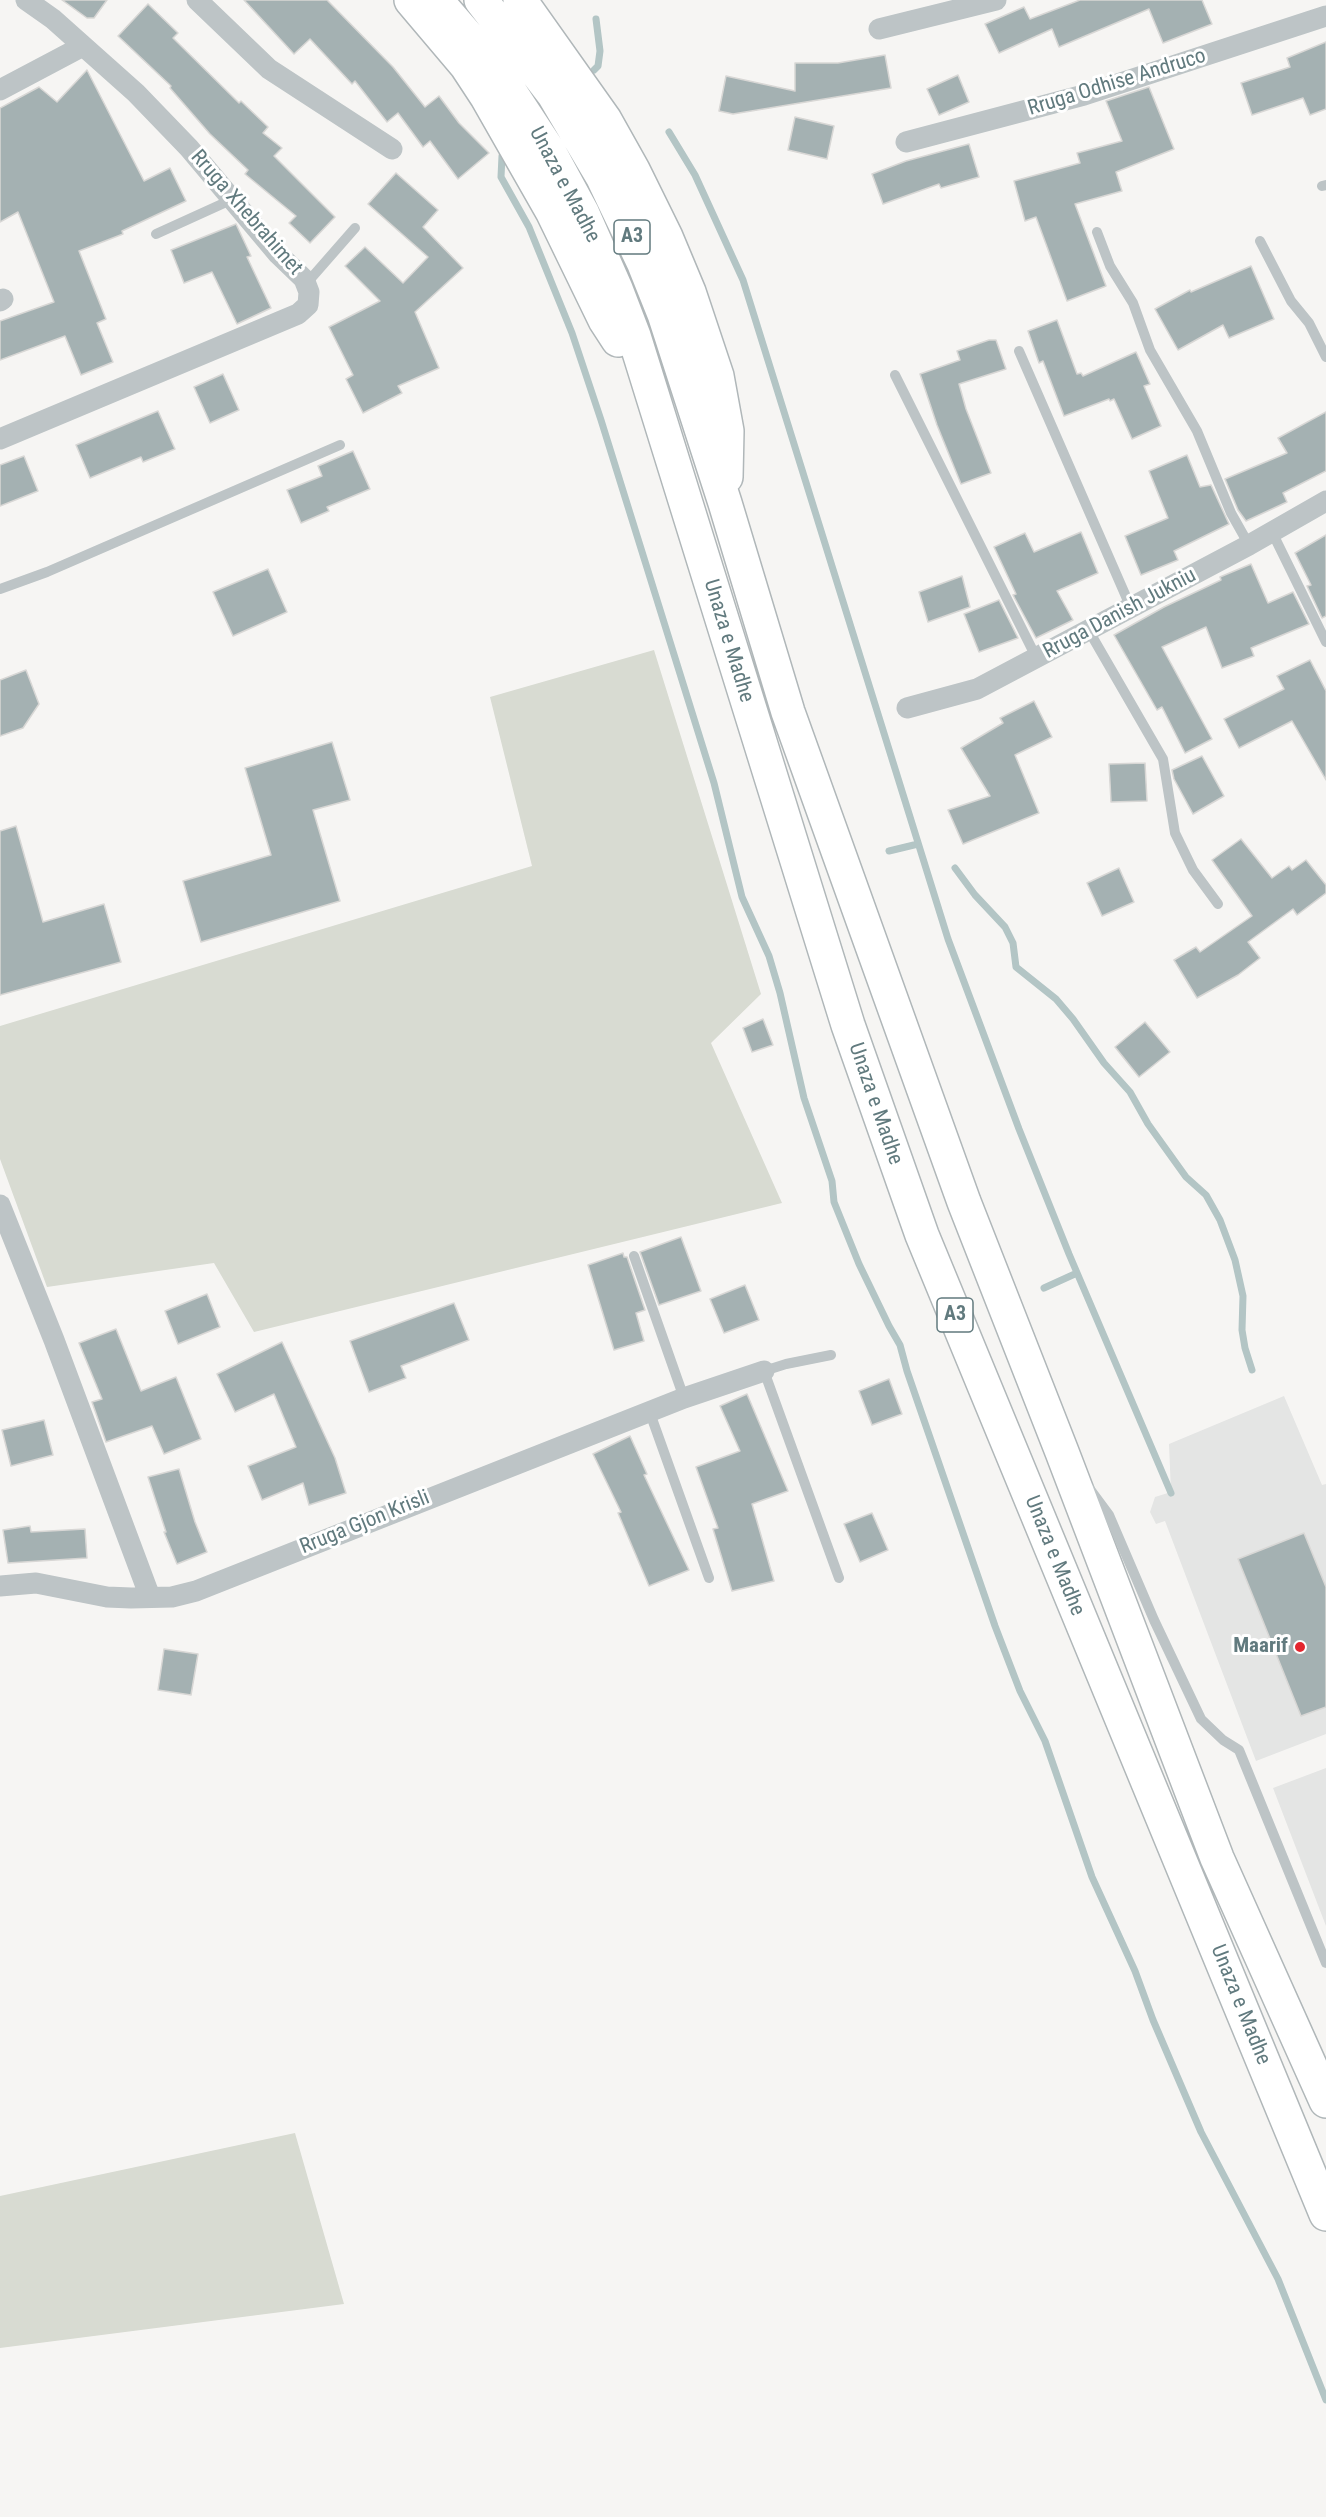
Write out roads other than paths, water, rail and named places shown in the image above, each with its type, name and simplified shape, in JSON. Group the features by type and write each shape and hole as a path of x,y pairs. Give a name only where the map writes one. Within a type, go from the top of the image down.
{"highway":[{"path":"411,0 466,65 487,97 552,211 604,320 651,392"},
{"name":"Unaza e Madhe","path":"436,0 509,90 549,151 582,212 616,289 634,336 848,1025 922,1235 1326,2214"},
{"name":"Unaza e Madhe","path":"481,0 554,94 602,176 626,222 664,314 789,712 964,1202 1217,1858 1326,2102"},
{"path":"520,0 605,120 633,170 688,292 717,376 727,431 725,503"}],"street":[{"name":"Rruga Xhebrahimet","path":"0,439 298,314 308,305 309,292 306,284 233,199 143,101 53,19 26,0"},
{"path":"197,0 269,69 392,149"},
{"path":"879,29 996,0"},
{"name":"Rruga Odhise Andruco","path":"906,142 1084,95 1326,16"},
{"path":"0,90 83,46"},
{"name":"Rruga Danish Jukniu","path":"907,708 977,689 1249,545 1326,501"},
{"path":"0,1205 54,1340 150,1597"},
{"name":"Rruga Gjon Krisli","path":"0,1586 36,1583 107,1597 172,1596 225,1580 684,1398 764,1371"}],"lane":[{"path":"156,234 233,199"},
{"path":"306,284 355,228"},
{"path":"1097,232 1110,266 1133,303 1150,350 1197,431 1231,513 1249,545"},
{"path":"1260,241 1291,302 1309,323 1326,357"},
{"path":"1019,351 1131,608"},
{"path":"895,375 1037,659"},
{"path":"0,589 47,572 340,445"},
{"path":"1272,532 1326,642"},
{"path":"1089,631 1163,759 1174,833 1193,870 1218,904"},
{"path":"634,1256 684,1398"},
{"path":"831,1355 764,1371 839,1578"},
{"path":"650,1413 710,1578"},
{"path":"1062,1452 1109,1515 1154,1620 1201,1719 1222,1740 1239,1750 1326,1964"}],"waterway":[{"path":"594,70 598,66 600,51 596,19"},
{"path":"669,132 695,175 743,280 948,939 1019,1129 1069,1254 1171,1493"},
{"path":"502,156 501,177 529,227 572,333 601,420 714,783 742,897 769,956 780,993 804,1098 832,1181 834,1202 859,1264 900,1345 995,1626 1020,1691 1045,1741 1092,1877 1135,1971 1153,2020 1201,2132 1278,2279 1326,2400"},
{"path":"889,851 918,844"},
{"path":"955,868 975,895 1005,927 1013,943 1016,967 1056,999 1073,1019 1104,1063 1130,1092 1148,1124 1186,1177 1206,1195 1220,1220 1235,1260 1243,1296 1242,1330 1252,1370"},
{"path":"1044,1288 1077,1273"}],"place":[{"name":"Maarif","path":"1300,1647"}]}
